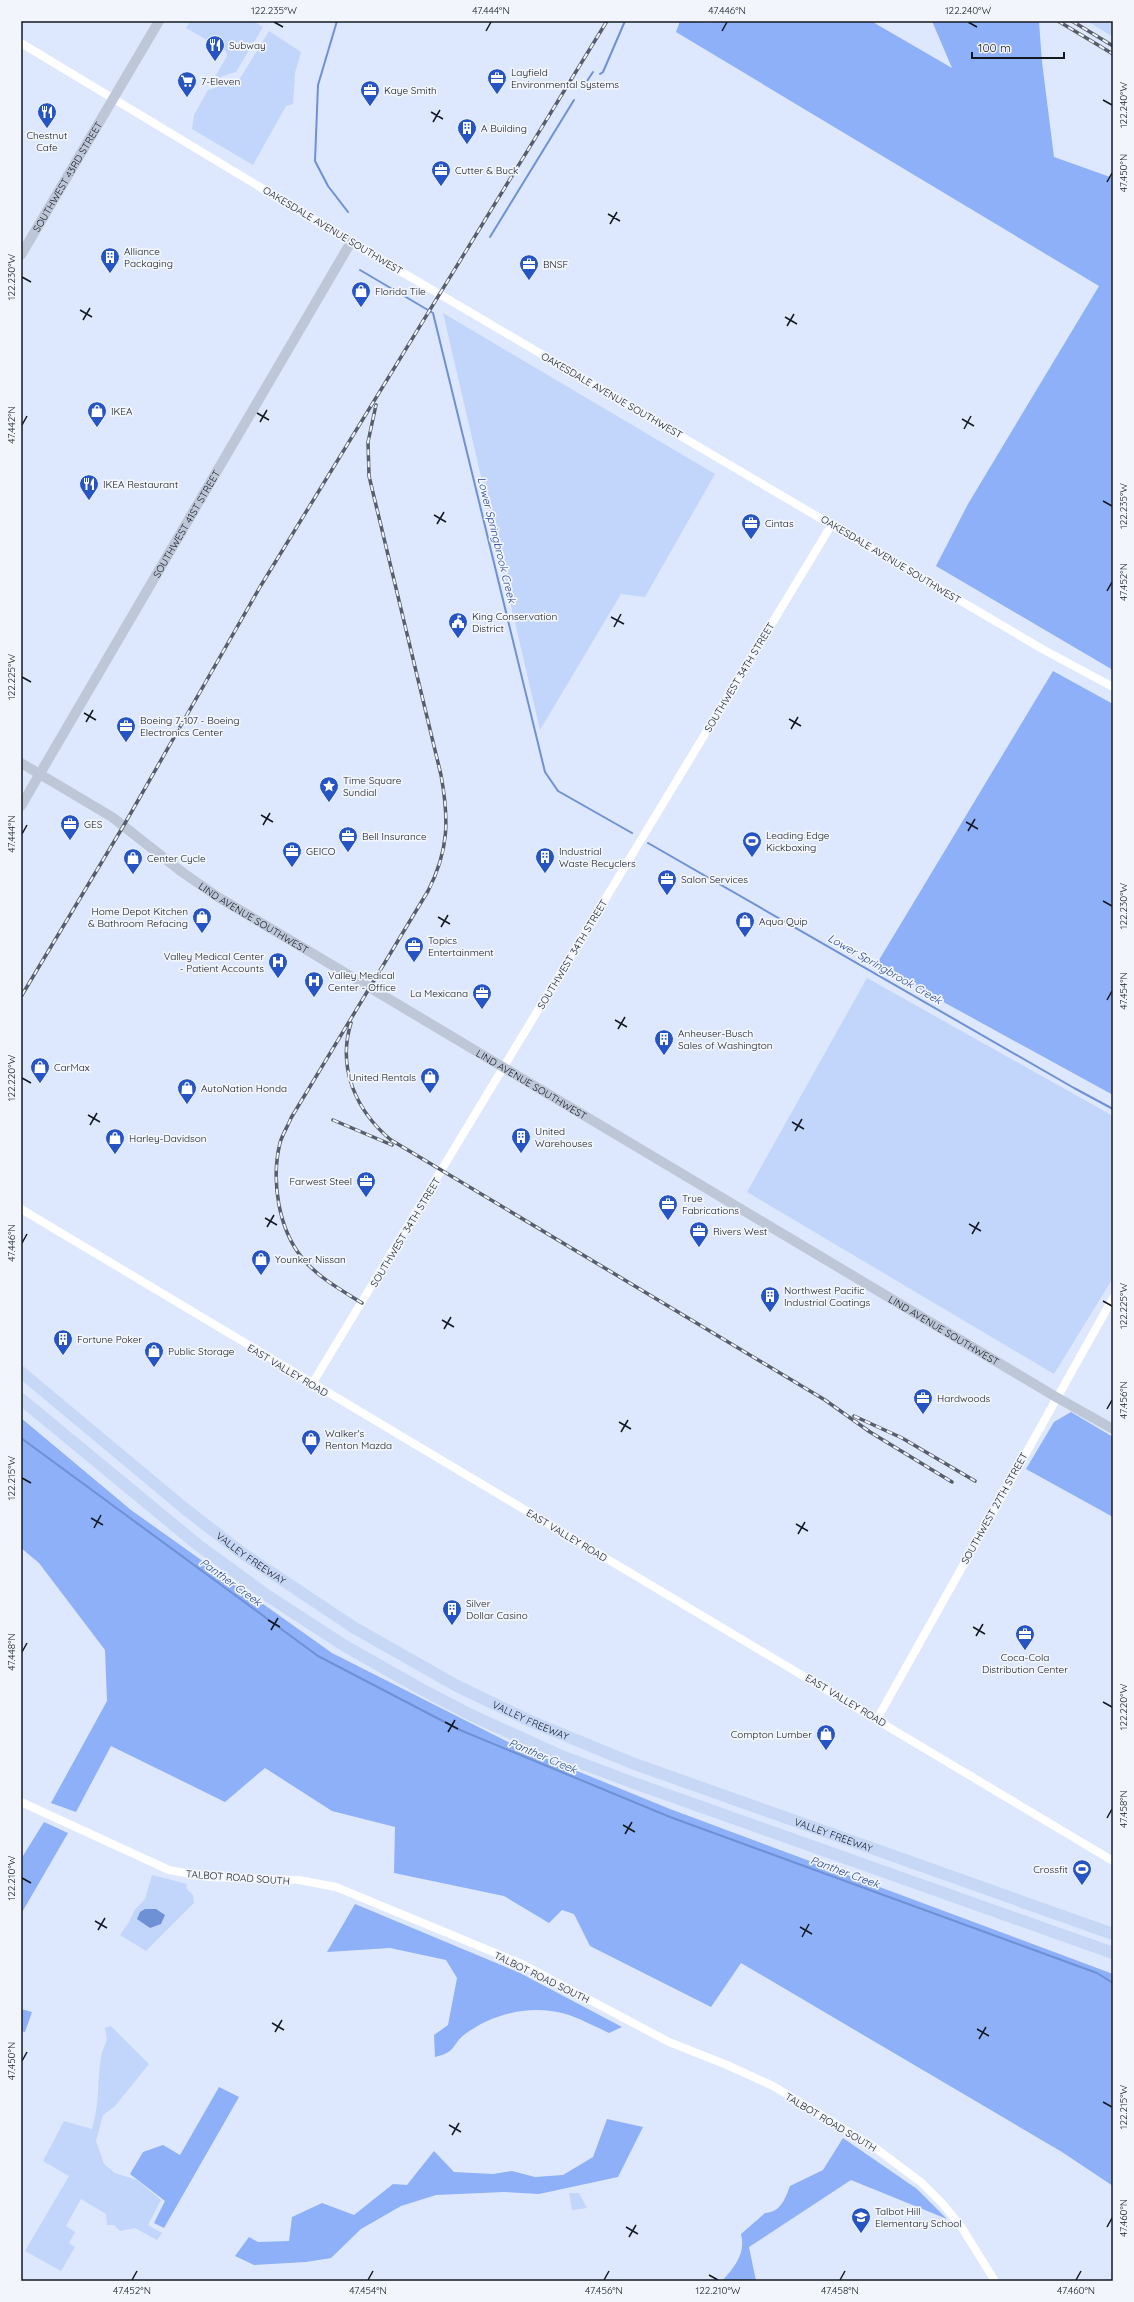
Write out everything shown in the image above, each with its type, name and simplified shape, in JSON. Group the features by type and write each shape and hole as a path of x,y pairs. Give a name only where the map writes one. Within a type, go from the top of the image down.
{"highway":[{"name":"VALLEY FREEWAY","path":"21,1372 184,1508 242,1553 353,1627 457,1686 536,1724 632,1763 1113,1934"},
{"path":"21,1392 165,1512 222,1557 302,1612 375,1658 430,1688 483,1716 558,1749 570,1758"},
{"name":"VALLEY FREEWAY","path":"21,1400 198,1545 306,1621 375,1664 427,1692 559,1755 1113,1954"}],"main road":[{"name":"SOUTHWEST 43RD STREET","path":"21,255 159,21"},
{"name":"SOUTHWEST 41ST STREET","path":"21,806 351,242"},
{"name":"LIND AVENUE SOUTHWEST","path":"21,763 118,821 182,872 218,896 1056,1397 1113,1429"}],"street":[{"name":"OAKESDALE AVENUE SOUTHWEST","path":"21,43 351,242 1044,650 1113,687"},
{"name":"SOUTHWEST 34TH STREET","path":"312,1384 832,524"},
{"name":"EAST VALLEY ROAD","path":"21,1209 312,1384 878,1719 1113,1861"},
{"name":"SOUTHWEST 27TH STREET","path":"878,1719 1056,1397 1113,1298"},
{"name":"TALBOT ROAD SOUTH","path":"21,1802 169,1870 208,1877 299,1880 336,1887 522,1964 669,2042 727,2065 774,2086 874,2147 922,2183 943,2204 962,2228 995,2281"}],"shaded area":[{"path":"190,21 253,21 263,27 236,72 214,79 227,56 226,51 186,28"},
{"path":"680,21 712,23 712,21 871,21 952,68 932,21 1039,22 1042,62 1054,157 1113,178 1113,670 936,566 968,504 1099,286 676,32"},
{"path":"1087,21 1113,21 1113,37"},
{"path":"269,31 301,52 295,73 293,104 286,106 253,165 192,129 194,115 208,90 236,81 241,77"},
{"path":"443,313 715,474 645,597 621,594 540,730"},
{"path":"1053,671 1113,704 1113,1095 876,965"},
{"path":"867,978 1113,1116 1113,1278 1054,1374 747,1192"},
{"path":"1071,1412 1113,1437 1113,1517 1026,1469 1054,1422"},
{"path":"21,1418 131,1510 332,1653 516,1746 670,1809 1113,1974 1113,2186 1062,2152 741,1963 711,2007 590,1946 574,1914 562,1910 549,1923 504,1896 394,1873 395,1827 332,1811 265,1768 225,1802 111,1746 76,1812 51,1803 107,1701 105,1650 39,1563 21,1548"},
{"path":"44,1822 68,1833 21,1914 21,1859"},
{"path":"152,1875 187,1884 186,1888 193,1895 194,1903 146,1951 120,1935 129,1922 134,1911 145,1899"},
{"path":"355,1904 520,1973 622,2027 609,2033 569,2015 556,2012 529,2010 515,2012 502,2015 477,2026 465,2034 447,2053 435,2057 434,2035 448,2025 457,1978 446,1960 390,1948 327,1952"},
{"path":"145,1909 156,1909 165,1915 161,1924 150,1928 137,1919 140,1912"},
{"path":"21,2009 32,2012 25,2032 21,2031"},
{"path":"111,2026 149,2064 115,2106 103,2115 96,2141 104,2164 115,2173 137,2180 161,2200 148,2225 162,2233 157,2240 135,2228 120,2231 114,2225 107,2225 106,2214 81,2199 66,2226 75,2232 69,2243 75,2247 61,2271 25,2251 69,2176 43,2161 64,2121 92,2129 95,2119 101,2057 106,2041 105,2028"},
{"path":"219,2087 239,2097 164,2228 154,2223 165,2201 130,2174 143,2152 163,2145 180,2155"},
{"path":"607,2119 643,2127 618,2177 539,2194 504,2192 436,2195 401,2206 361,2229 331,2258 306,2262 254,2265 235,2256 249,2237 258,2242 289,2241 292,2217 322,2203 354,2215 393,2184 407,2185 434,2151 454,2172 493,2174 512,2171 535,2177 563,2175 593,2157"},
{"path":"843,2138 917,2189 947,2219 851,2180 749,2247 756,2281 723,2280 732,2270 741,2253 741,2234 765,2213 779,2207 782,2204 790,2186 823,2170"},
{"path":"569,2193 579,2193 587,2208 572,2210"}],"waterway":[{"name":"Lower Springbrook Creek","path":"337,21 318,85 315,161 328,186 348,212"},
{"path":"600,74 603,72 625,21"},
{"path":"583,87 593,72"},
{"path":"490,237 574,100"},
{"name":"Lower Springbrook Creek","path":"360,270 433,313 545,772 558,791 632,833"},
{"name":"Lower Springbrook Creek","path":"648,843 1113,1109"},
{"name":"Panther Creek","path":"21,1438 318,1656 460,1730 670,1817 1097,1973 1113,1983"}],"railway":[{"path":"22,995 124,825 260,587 607,21"},
{"path":"1058,21 1113,54"},
{"path":"1072,21 1113,46"},
{"path":"362,1303 316,1272 309,1266 294,1247 282,1219 276,1173 280,1143 291,1118 428,891 440,862 445,834 446,820 444,791 441,775 369,476 368,442 376,405"},
{"path":"351,1023 347,1040 346,1056 348,1072 353,1088 359,1102 368,1116 391,1140 825,1400 870,1432 952,1482"},
{"path":"333,1120 392,1145"},
{"path":"854,1416 902,1438 975,1481"}],"place":[{"name":"Subway","path":"215,62"},
{"name":"Layfield Environmental Systems","path":"497,95"},
{"name":"7-Eleven","path":"187,98"},
{"name":"Kaye Smith","path":"370,107"},
{"name":"Chestnut Cafe","path":"47,129"},
{"name":"A Building","path":"467,145"},
{"name":"Cutter & Buck","path":"441,187"},
{"name":"Alliance Packaging","path":"110,274"},
{"name":"BNSF","path":"529,281"},
{"name":"Florida Tile","path":"361,308"},
{"name":"IKEA","path":"97,428"},
{"name":"IKEA Restaurant","path":"89,501"},
{"name":"Cintas","path":"751,540"},
{"name":"King Conservation District","path":"458,639"},
{"name":"Boeing 7-107 - Boeing Electronics Center","path":"126,743"},
{"name":"Time Square Sundial","path":"329,803"},
{"name":"GES","path":"70,841"},
{"name":"Bell Insurance","path":"348,853"},
{"name":"Leading Edge Kickboxing","path":"752,858"},
{"name":"GEICO","path":"292,868"},
{"name":"Industrial Waste Recyclers","path":"545,874"},
{"name":"Center Cycle","path":"133,875"},
{"name":"Salon Services","path":"667,896"},
{"name":"Home Depot Kitchen & Bathroom Refacing","path":"202,934"},
{"name":"Aqua Quip","path":"745,938"},
{"name":"Topics Entertainment","path":"414,963"},
{"name":"Valley Medical Center - Patient Accounts","path":"278,979"},
{"name":"Valley Medical Center - Office","path":"314,998"},
{"name":"La Mexicana","path":"482,1010"},
{"name":"Anheuser-Busch Sales of Washington","path":"664,1056"},
{"name":"CarMax","path":"40,1084"},
{"name":"United Rentals","path":"430,1094"},
{"name":"AutoNation Honda","path":"187,1105"},
{"name":"United Warehouses","path":"521,1154"},
{"name":"Harley-Davidson","path":"115,1155"},
{"name":"Farwest Steel","path":"366,1198"},
{"name":"True Fabrications","path":"668,1221"},
{"name":"Rivers West","path":"699,1248"},
{"name":"Younker Nissan","path":"261,1276"},
{"name":"Northwest Pacific Industrial Coatings","path":"770,1313"},
{"name":"Fortune Poker","path":"63,1356"},
{"name":"Public Storage","path":"154,1368"},
{"name":"Hardwoods","path":"923,1415"},
{"name":"Walker's Renton Mazda","path":"311,1456"},
{"name":"Silver Dollar Casino","path":"452,1626"},
{"name":"Coca-Cola Distribution Center","path":"1025,1651"},
{"name":"Compton Lumber","path":"826,1751"},
{"name":"Crossfit","path":"1082,1886"},
{"name":"Talbot Hill Elementary School","path":"861,2234"}]}
